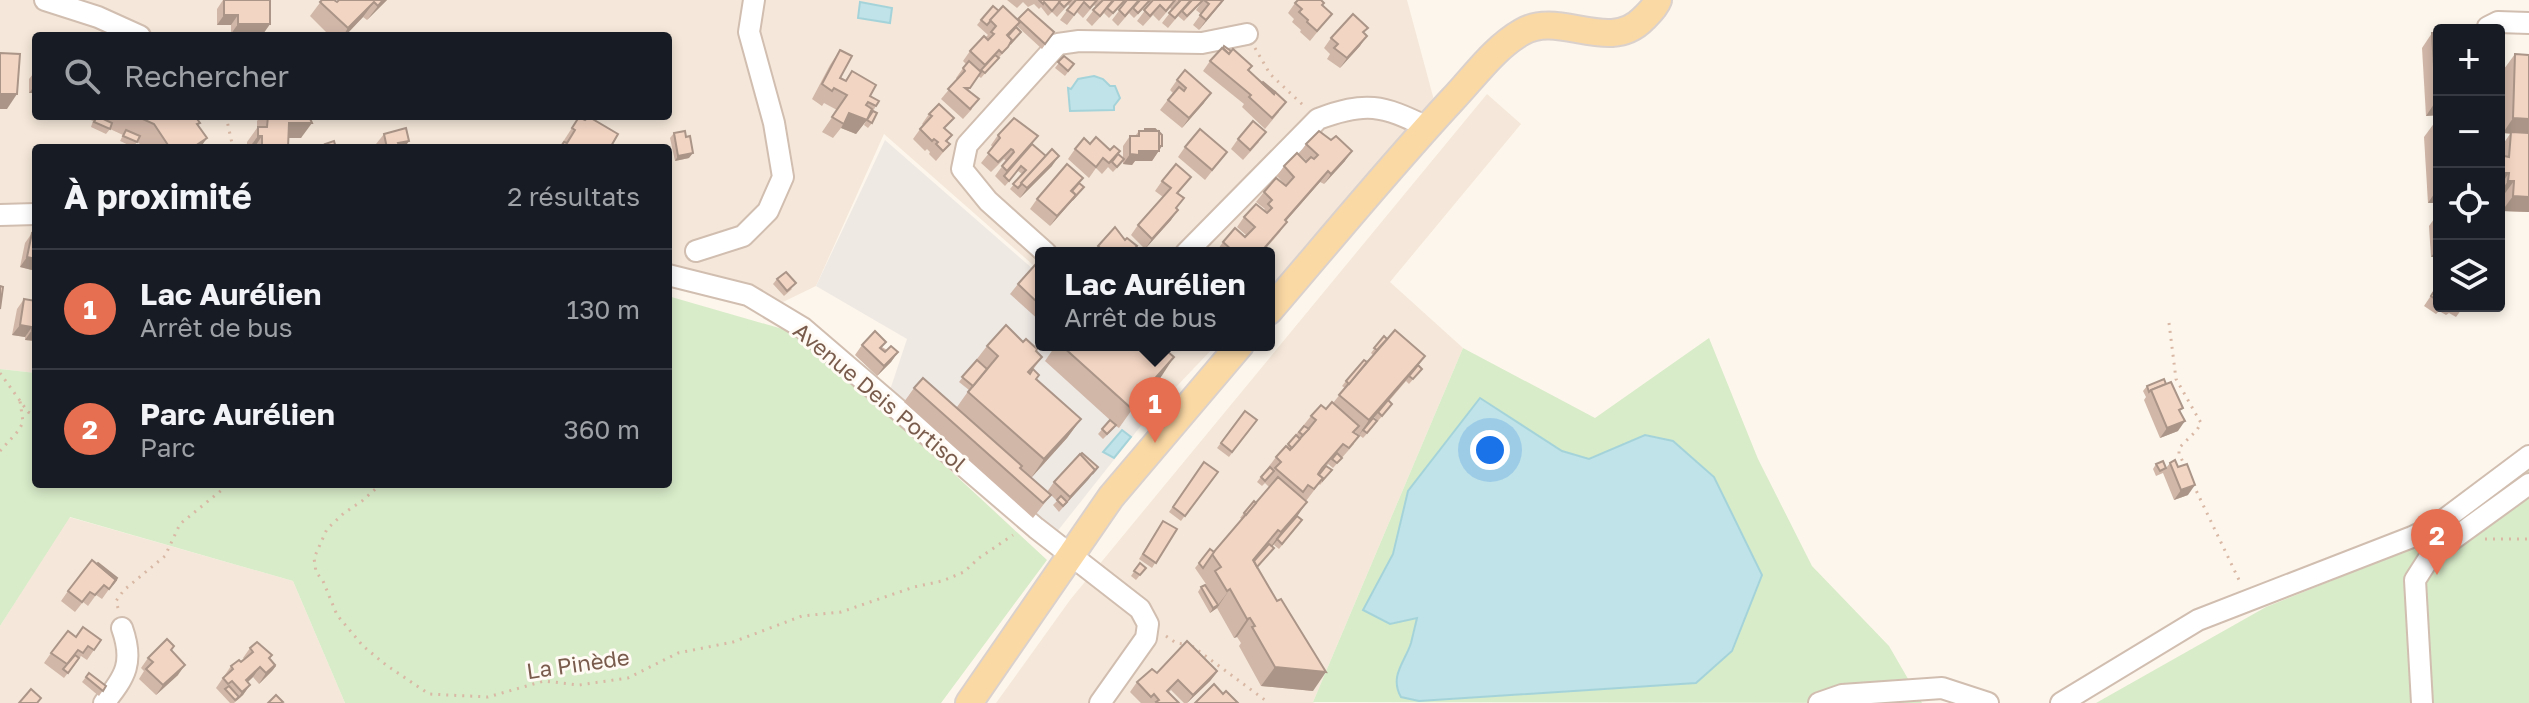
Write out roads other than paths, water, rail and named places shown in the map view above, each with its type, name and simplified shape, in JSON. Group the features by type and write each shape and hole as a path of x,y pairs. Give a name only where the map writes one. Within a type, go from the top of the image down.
{"main road":[{"path":"1275,304 1427,127 1499,50 1530,27 1553,26 1600,34 1623,31 1638,24 1658,0"},
{"path":"969,703 1111,497 1235,351"}],"street":[{"path":"45,0 98,17 131,32"},
{"path":"696,251 743,236 768,211 783,177 774,123 749,32 754,0"},
{"path":"2494,24 2529,23"},
{"path":"1039,247 988,201 962,169 967,145 1058,44 1079,41 1202,43 1247,34"},
{"path":"1192,247 1318,119 1344,110 1371,107 1396,112 1427,127"},
{"path":"0,215 32,214"},
{"name":"Avenue Deis Portisol","path":"672,276 748,295 803,328 1036,528 1140,609 1148,624 1146,638 1104,702"},
{"path":"2061,703 2198,620 2437,525 2529,456"},
{"path":"2422,703 2415,580 2431,555 2529,484"},
{"path":"104,703 118,686 128,666 127,643 122,628"},
{"path":"1819,703 1842,695 1942,688 1988,703"}],"water":[{"path":"860,2 892,8 890,23 858,18"},
{"path":"1094,76 1115,86 1120,98 1114,110 1070,111 1068,88 1071,89 1078,79"},
{"path":"1480,398 1562,451 1589,459 1645,435 1673,441 1714,477 1762,575 1732,651 1696,683 1419,701 1401,697 1397,676 1411,643 1417,618 1390,624 1363,610 1393,554 1408,491"},
{"path":"1122,430 1131,437 1114,458 1103,452"}],"place":[{"name":"Lac Aurélien","path":"1155,443"},
{"name":"Parc Aurélien","path":"2437,575"}]}
